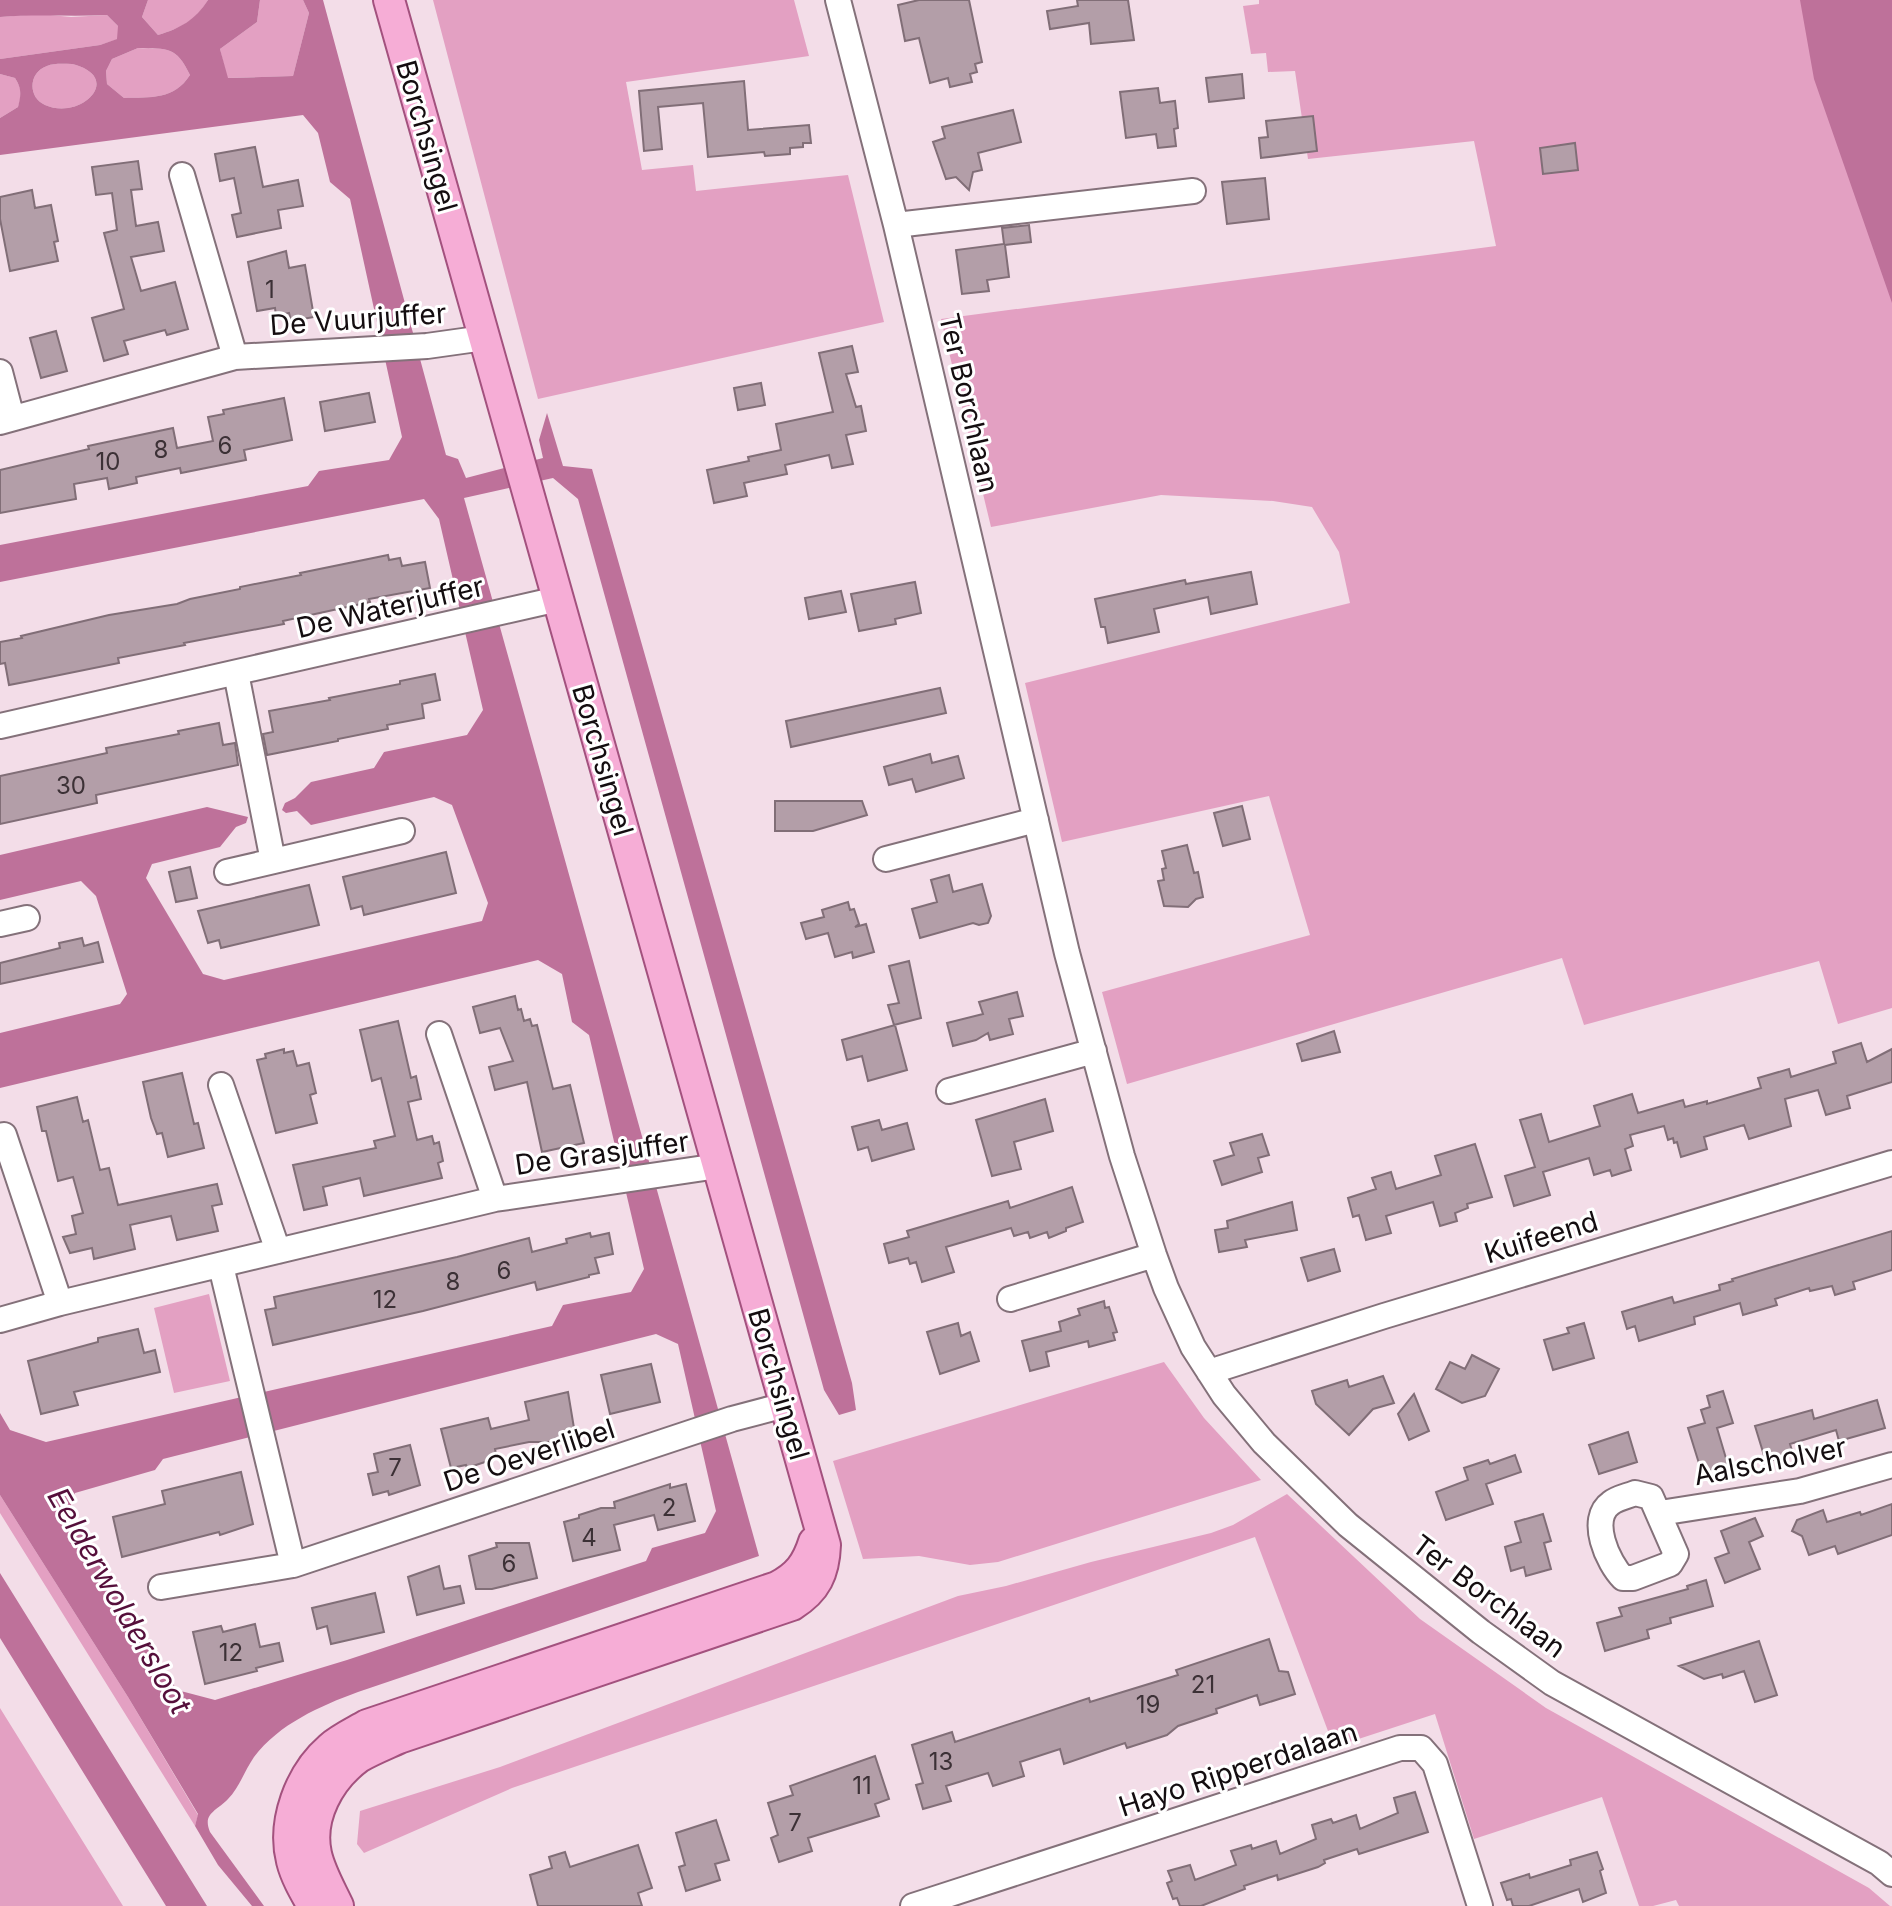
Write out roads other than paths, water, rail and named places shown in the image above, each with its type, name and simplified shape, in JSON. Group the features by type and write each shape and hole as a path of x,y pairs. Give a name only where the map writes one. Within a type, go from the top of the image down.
{"main road":[{"name":"Borchsingel","path":"338,1906 316,1856 314,1836 320,1806 333,1783 359,1757 399,1738 792,1605 818,1583 824,1566 825,1545 389,0"},
{"path":"313,1906 291,1860 290,1822 307,1777 330,1748 367,1725 777,1587 803,1569 816,1537 818,1520"}],"street":[{"name":"Ter Borchlaan","path":"838,0 896,225 1067,953 1122,1156 1154,1255 1180,1321 1209,1372 1264,1443 1348,1525 1481,1632 1552,1683 1879,1863 1892,1874"},
{"name":"De Vuurjuffer","path":"182,175 235,357"},
{"path":"896,225 1193,191"},
{"name":"De Vuurjuffer","path":"0,372 6,420 235,357 427,346 484,338"},
{"name":"De Waterjuffer","path":"0,726 558,599"},
{"path":"236,673 273,861"},
{"path":"886,859 1036,820"},
{"path":"227,872 402,831"},
{"path":"0,924 27,918"},
{"name":"De Grasjuffer","path":"439,1034 495,1199"},
{"path":"949,1091 1094,1051"},
{"path":"221,1085 278,1251"},
{"path":"4,1135 60,1303"},
{"name":"Kuifeend","path":"1209,1372 1399,1311 1892,1163"},
{"name":"De Grasjuffer","path":"0,1320 495,1199 718,1166"},
{"path":"1010,1299 1154,1255"},
{"path":"221,1266 293,1565"},
{"name":"De Oeverlibel","path":"161,1587 293,1565 732,1419 785,1405"},
{"name":"Aalscholver","path":"1660,1513 1800,1491 1892,1465"},
{"name":"Hayo Ripperdalaan","path":"913,1906 1400,1748 1421,1748 1435,1764 1480,1906"}],"water":[{"name":"Eelderwoldersloot","path":"0,0 148,0 142,17 158,35 187,22 208,0 260,0 257,22 220,49 228,78 293,76 309,13 303,0 323,0 446,455 458,459 466,478 543,458 539,440 547,413 563,466 592,469 852,1383 856,1410 839,1415 824,1390 578,499 553,478 464,498 759,1556 358,1692 315,1710 275,1735 254,1757 232,1795 209,1816 208,1821 210,1832 264,1906 252,1906 218,1865 195,1826 198,1814 0,1495 0,1413 10,1430 46,1442 552,1326 563,1305 631,1292 644,1269 589,1035 572,1022 562,974 538,960 0,1088 0,1033 120,1004 127,994 96,896 81,881 0,900 0,855 207,807 248,817 246,823 236,827 220,847 152,864 146,878 203,974 224,980 482,921 488,903 452,805 434,797 311,825 297,811 286,813 282,810 285,803 311,782 374,768 384,752 467,735 483,710 439,519 424,499 0,582 0,545 308,486 319,471 389,460 402,437 350,199 330,182 318,133 303,115 0,155 0,118 18,107 20,92 15,78 0,74 0,59 100,45 117,39 118,26 107,15 0,17","holes":["138,48 170,51 180,59 190,75 177,89 161,96 124,98 107,84 106,71 112,59","56,64 72,64 88,70 95,78 96,87 92,95 72,107 59,108 39,101 33,91 34,79 41,69","656,1334 678,1344 716,1511 705,1533 652,1548 646,1561 347,1660 215,1700 177,1690 69,1510 75,1493 155,1470 163,1459"]},
{"path":"1800,0 1892,0 1892,303 1814,79"},
{"path":"0,1573 207,1906 166,1906 0,1638"}]}
